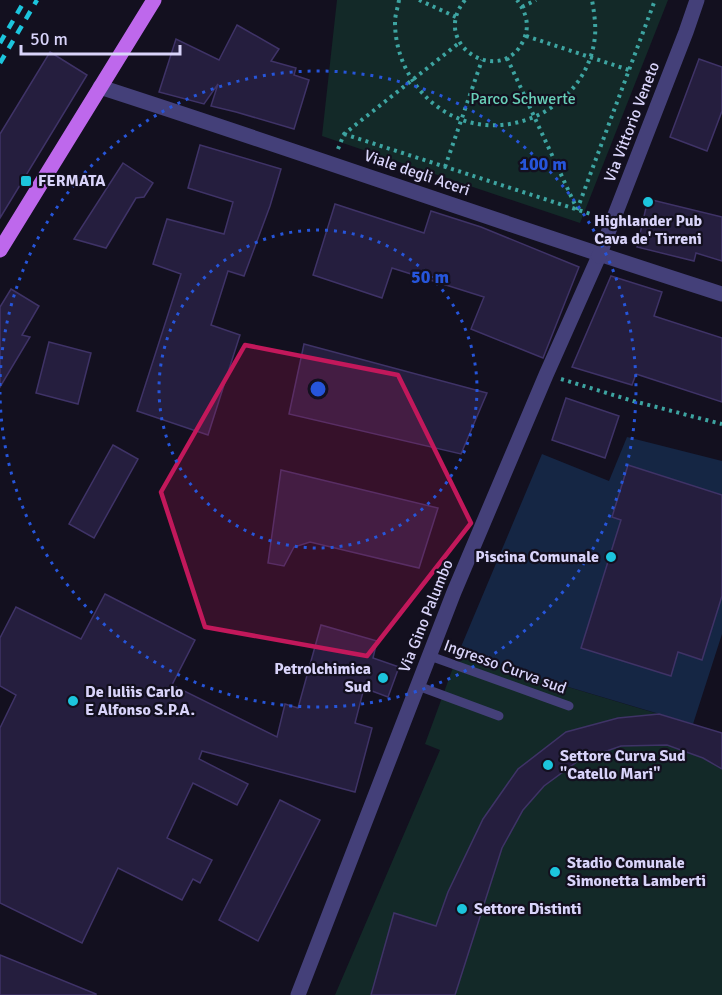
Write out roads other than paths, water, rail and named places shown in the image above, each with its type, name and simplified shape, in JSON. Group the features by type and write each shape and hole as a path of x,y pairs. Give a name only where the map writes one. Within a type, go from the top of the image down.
{"main road":[{"path":"0,250 154,0"}],"street":[{"name":"Via Vittorio Veneto","path":"599,255 697,0"},
{"name":"Viale degli Aceri","path":"100,87 599,255 722,294"},
{"name":"Via Gino Palumbo","path":"298,995 454,592 599,255"}],"lane":[{"name":"Ingresso Curva sud","path":"430,656 569,706"},
{"path":"418,686 499,716"}],"water":[{"name":"Piscina Comunale","path":"627,437 722,461 722,634 693,724 458,654 542,454 609,481"}],"railway":[{"path":"0,43 25,0"},
{"path":"0,63 37,0"}],"place":[{"name":"FERMATA","path":"26,181"},
{"name":"Highlander Pub Cava de' Tirreni","path":"648,202"},
{"name":"Piscina Comunale","path":"611,557"},
{"name":"Petrolchimica Sud","path":"383,678"},
{"name":"De Iuliis Carlo E Alfonso S.P.A.","path":"73,701"},
{"name":"Settore Curva Sud \"Catello Mari\"","path":"548,765"},
{"name":"Stadio Comunale Simonetta Lamberti","path":"555,872"},
{"name":"Settore Distinti","path":"462,909"}],"park label":[{"name":"Parco Schwerte","path":"523,99"}]}
